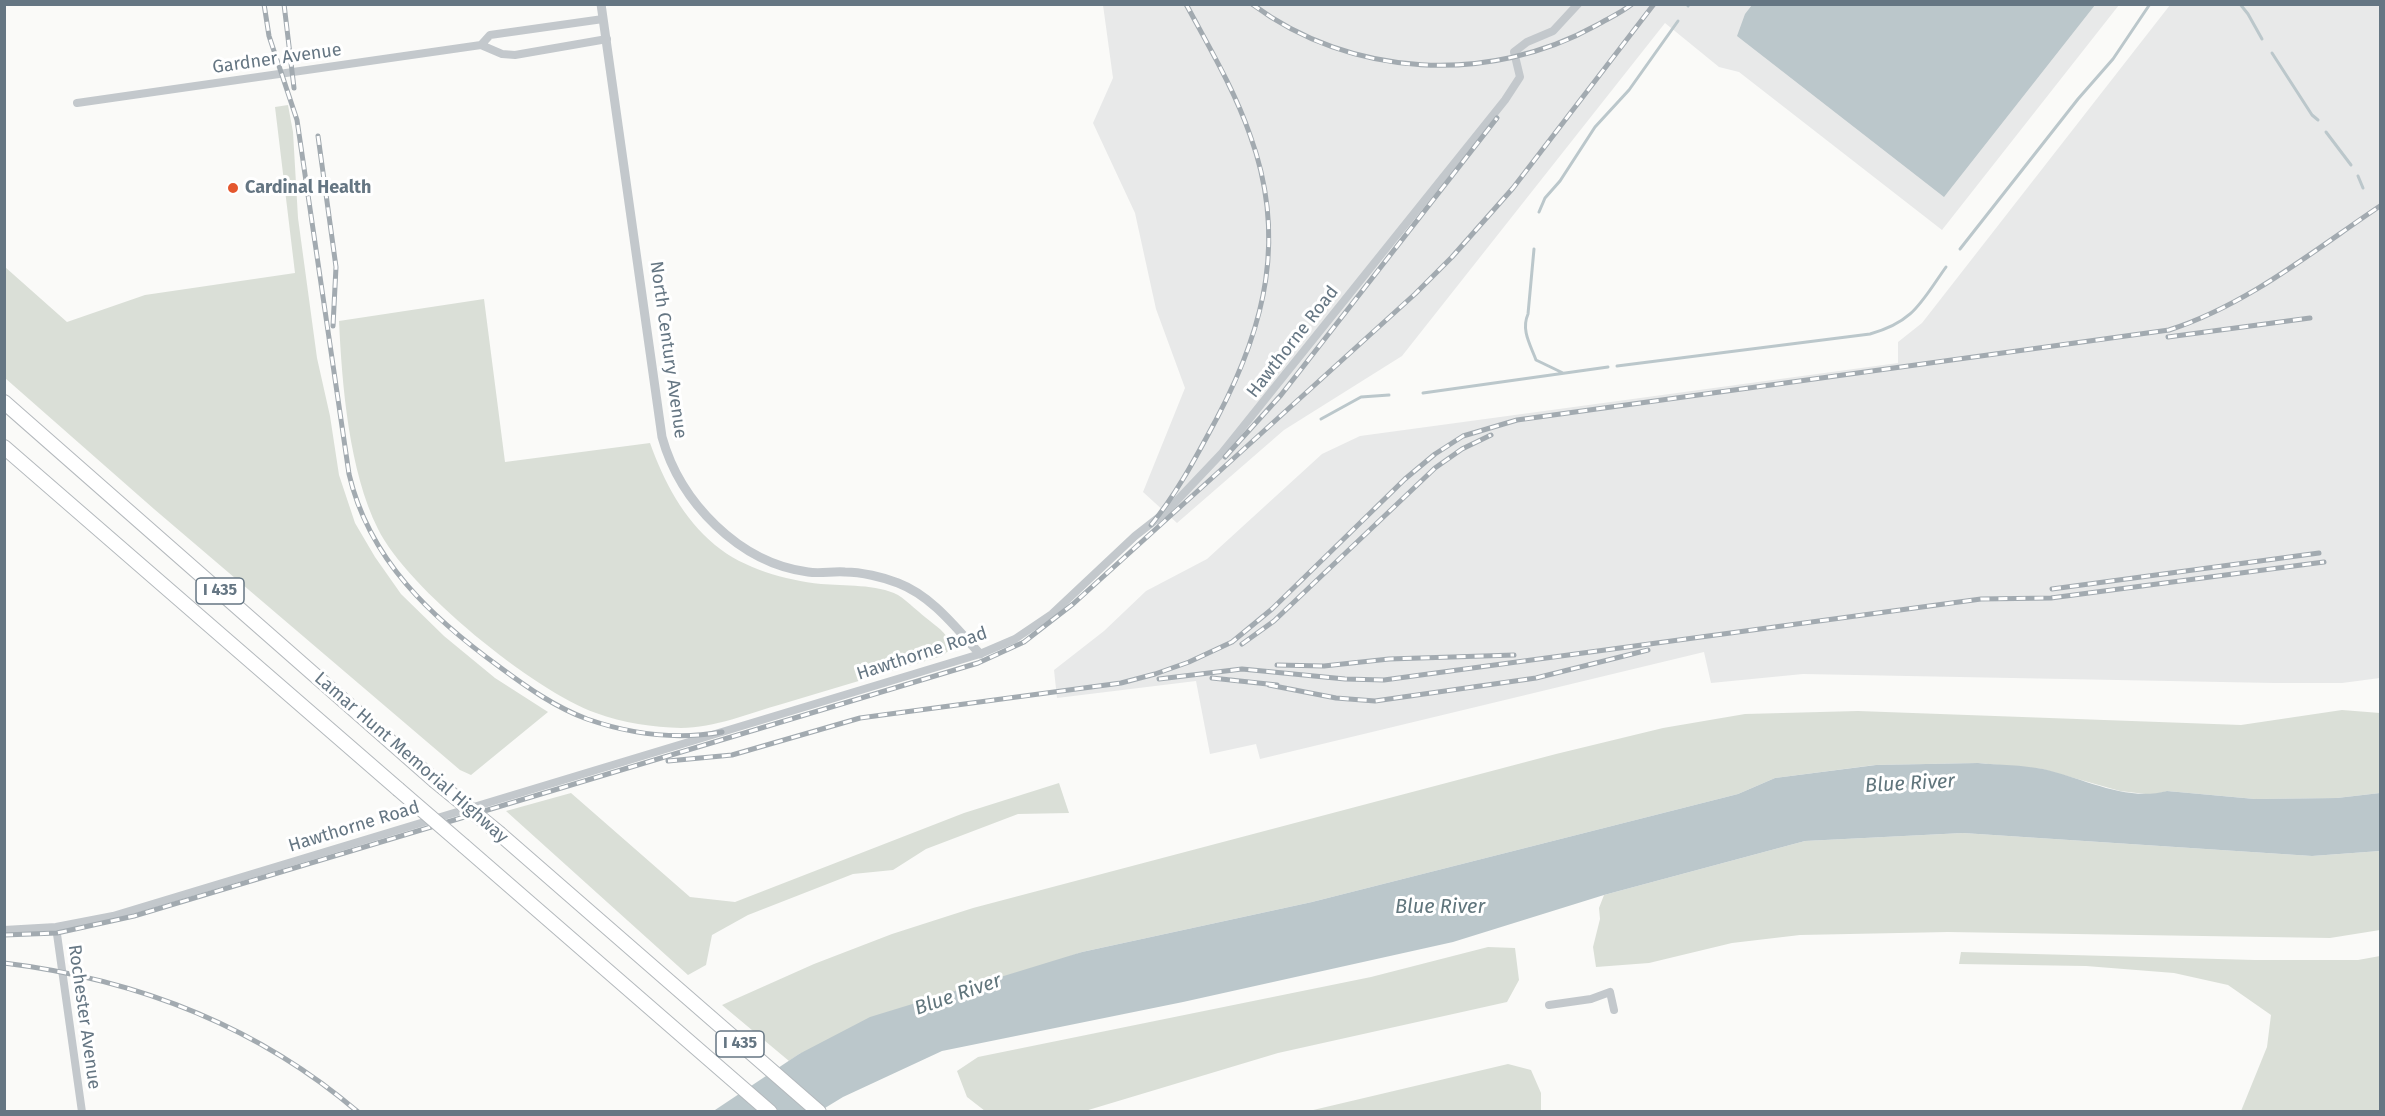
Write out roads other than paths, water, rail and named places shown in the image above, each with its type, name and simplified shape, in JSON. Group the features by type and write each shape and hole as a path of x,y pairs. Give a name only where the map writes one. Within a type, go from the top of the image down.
{"highway":[{"name":"Lamar Hunt Memorial Highway","path":"4,402 434,780 500,834 819,1112"},
{"name":"Lamar Hunt Memorial Highway","path":"4,447 770,1112"}],"street":[{"name":"North Century Avenue","path":"601,4 662,437 667,454 687,492 723,532 748,550 766,559 809,573 847,572 896,582 913,589 936,608 980,654"},
{"name":"Hawthorne Road","path":"4,930 56,927 113,915 980,654 1015,639 1052,614 1135,536 1167,511 1222,453 1505,100 1520,77 1514,52 1527,42 1553,31 1578,4"},
{"name":"Gardner Avenue","path":"481,45 490,35 603,19"},
{"name":"Gardner Avenue","path":"77,103 481,45 502,54 515,55 607,39"},
{"name":"Rochester Avenue","path":"56,927 81,1112"},
{"path":"1549,1005 1591,999 1610,992 1614,1010"}],"water":[{"path":"1752,5 2095,5 1944,197 1737,36 1745,14"},
{"name":"Blue River","path":"1978,763 2043,769 2105,788 2136,793 2152,794 2167,791 2255,799 2337,798 2380,793 2380,851 2312,856 1963,833 1805,841 1604,895 1453,942 1183,1002 942,1051 843,1097 820,1111 712,1112 799,1054 870,1017 1082,952 1312,902 1738,794 1775,778 1876,765"}],"waterway":[{"path":"1960,249 2078,99 2113,59 2150,4"},
{"path":"2240,4 2262,39"},
{"path":"1539,212 1545,198 1560,181 1595,127 1629,90 1678,21"},
{"path":"2272,53 2312,115 2318,120"},
{"path":"2326,132 2351,165"},
{"path":"2358,176 2363,188"},
{"path":"1534,249 1525,326 1527,337 1536,360 1563,373"},
{"path":"1617,366 1870,334 1907,317 1923,300 1946,267"},
{"path":"1423,393 1608,367"},
{"path":"1321,419 1361,397 1389,395"}],"railway":[{"path":"264,4 269,36 297,120 349,474 358,505 371,534 407,584 451,629 521,683 564,709 587,719 637,732 671,735 722,732"},
{"path":"284,4 294,88"},
{"path":"1151,525 1187,473 1234,383 1259,314 1266,280 1269,244 1267,209 1261,172 1250,135 1229,85 1186,4"},
{"path":"1252,4 1291,29 1332,47 1376,59 1421,65 1466,64 1511,57 1555,44 1597,25 1632,4"},
{"path":"4,935 57,933 134,916 978,663 1024,642 1073,604 1415,294 1452,257 1513,188 1654,4"},
{"path":"1225,457 1281,395 1497,118"},
{"path":"318,136 336,267 333,326"},
{"path":"668,761 732,755 860,718 1121,683 1155,674 1189,662 1232,642 1272,609 1405,479 1435,454 1463,436 1517,420 2169,330 2198,319 2252,292 2380,206"},
{"path":"2168,337 2310,318"},
{"path":"1242,644 1274,621 1435,468 1462,449 1491,435"},
{"path":"2052,589 2319,553"},
{"path":"1159,679 1242,669 1345,679 1384,680 1981,599 2051,598 2324,562"},
{"path":"1269,685 1336,698 1375,701 1536,678 1648,650"},
{"path":"1277,665 1324,666 1389,659 1514,655"},
{"path":"1212,678 1277,685"},
{"path":"4,963 53,970 101,981 147,994 193,1011 279,1055 358,1112"}],"place":[{"name":"Cardinal Health","path":"233,188"}]}
